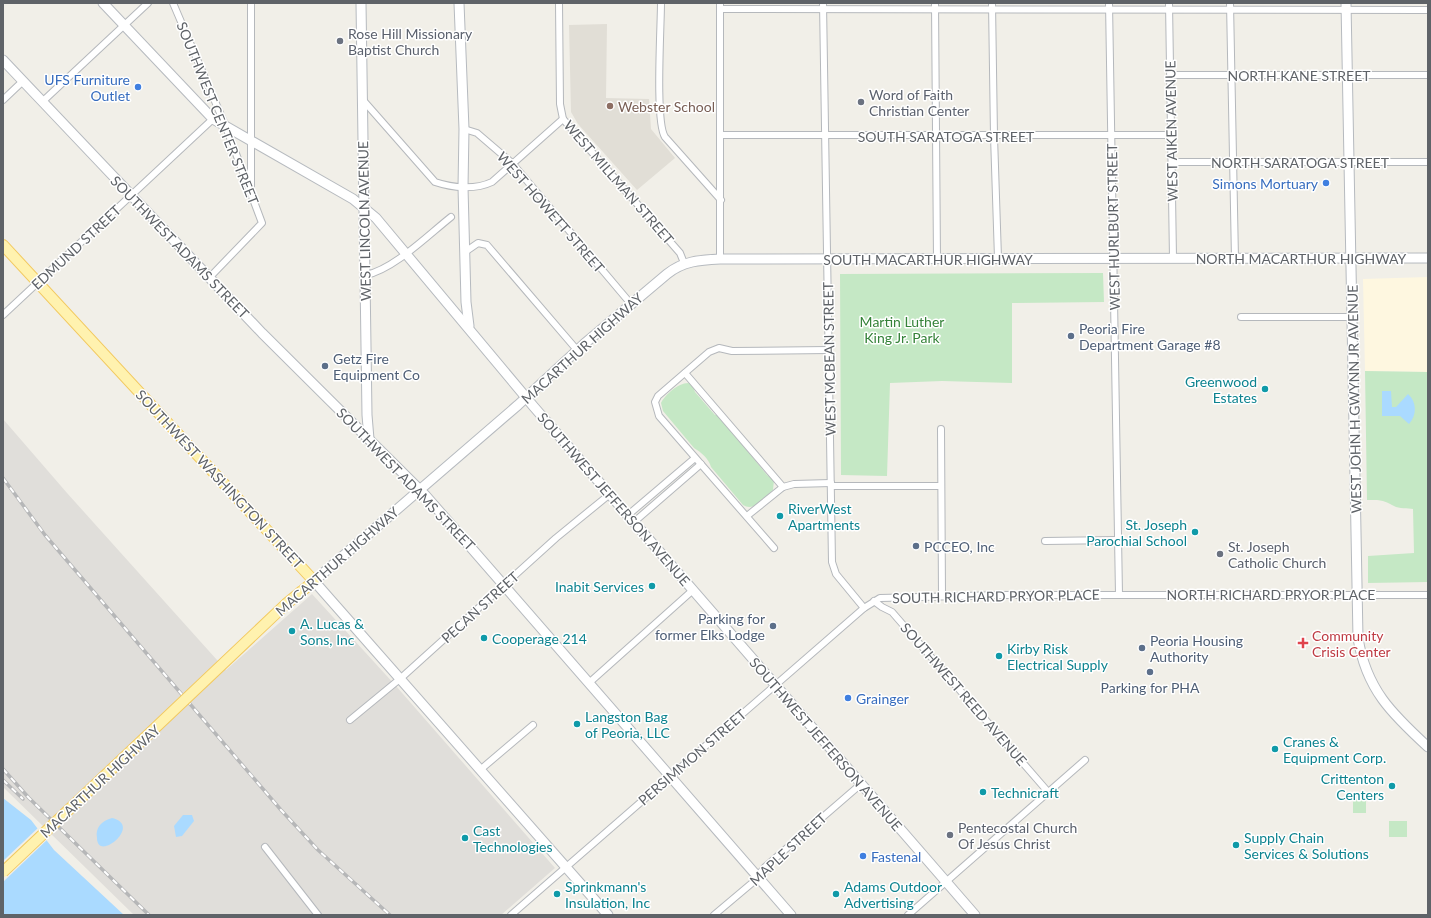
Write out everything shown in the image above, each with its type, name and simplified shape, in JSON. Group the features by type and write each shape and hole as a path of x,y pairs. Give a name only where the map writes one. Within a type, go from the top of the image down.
{"main road":[{"name":"SOUTHWEST JEFFERSON AVENUE","path":"103,3 124,26 226,127 365,207 406,252 527,397 775,686 975,915"},
{"name":"WEST LINCOLN AVENUE","path":"361,3 366,275 366,415 369,439"},
{"path":"459,3 464,129 463,187 466,302 469,328"},
{"name":"WEST JOHN H GWYNN JR AVENUE","path":"1346,7 1356,594 1359,642 1369,678 1382,701 1428,747"},
{"name":"SOUTHWEST ADAMS STREET","path":"3,60 209,278 420,489 590,682 791,915"},
{"name":"SOUTHWEST WASHINGTON STREET","path":"3,245 314,581 401,678 608,915"},
{"name":"SOUTH MACARTHUR HIGHWAY","path":"684,263 720,259 1173,258"},
{"name":"NORTH MACARTHUR HIGHWAY","path":"1173,258 1428,258"},
{"name":"MACARTHUR HIGHWAY","path":"3,872 286,604 527,397 631,304 671,270 684,263"}],"street":[{"path":"42,102 148,3"},
{"name":"SOUTHWEST CENTER STREET","path":"173,3 216,116"},
{"path":"251,3 251,194"},
{"name":"WEST MILLMAN STREET","path":"559,3 560,104 563,119 680,253 684,263"},
{"path":"661,3 661,130 665,137 721,200"},
{"name":"WEST HURLBURT STREET","path":"1109,3 1119,595"},
{"path":"720,259 720,6 992,6 1109,10 1169,6 1230,6 1346,7 1428,10"},
{"name":"WEST MCBEAN STREET","path":"823,6 832,562 836,574 864,608"},
{"path":"935,6 937,259"},
{"path":"992,6 998,258"},
{"name":"WEST AIKEN AVENUE","path":"1169,6 1173,258"},
{"path":"1230,6 1235,259"},
{"name":"NORTH KANE STREET","path":"1171,75 1428,75"},
{"path":"3,100 23,81"},
{"path":"362,99 435,182 447,186 482,187 492,182 563,119"},
{"name":"EDMUND STREET","path":"3,315 216,116"},
{"name":"SOUTHWEST CENTER STREET","path":"209,278 262,223 226,127"},
{"name":"WEST HOWETT STREET","path":"464,129 477,133 512,164 631,304"},
{"name":"SOUTH SARATOGA STREET","path":"721,135 1172,135"},
{"name":"NORTH SARATOGA STREET","path":"1172,162 1428,162"},
{"path":"366,275 376,273 386,268 451,217"},
{"path":"465,252 478,243 487,244 578,350"},
{"path":"1240,318 1352,317"},
{"path":"774,548 659,416 655,402 658,396 709,352 719,348 732,351 829,350"},
{"path":"685,373 783,487"},
{"path":"942,429 942,595"},
{"path":"631,518 695,458"},
{"path":"631,518 700,464"},
{"path":"747,516 783,487 794,484 941,486"},
{"name":"PECAN STREET","path":"350,720 401,678 556,538 610,494"},
{"path":"1045,541 1118,540"},
{"path":"590,682 693,590"},
{"name":"NORTH RICHARD PRYOR PLACE","path":"1119,595 1426,594"},
{"name":"SOUTH RICHARD PRYOR PLACE","path":"874,601 885,597 942,595 1119,595"},
{"name":"PERSIMMON STREET","path":"511,915 864,608 874,601"},
{"name":"SOUTHWEST REED AVENUE","path":"874,601 882,608 892,612 1049,793"},
{"path":"480,770 533,725"},
{"path":"908,915 1085,760"},
{"name":"MAPLE STREET","path":"714,915 861,784"},
{"path":"265,847 318,915"}],"shaded area":[{"name":"Webster School","path":"607,24 606,98 649,99 651,129 675,158 637,190 578,124 571,112 569,25"},
{"path":"1428,277 1428,372 1365,371 1363,279"},
{"path":"3,419 67,493 226,670 312,594 396,686 555,868 501,915 134,915 3,787"}],"green space":[{"name":"Martin Luther King Jr. Park","path":"1103,273 1104,302 1012,303 1012,383 942,381 890,383 887,476 841,475 840,274"},
{"path":"1365,371 1428,372 1428,582 1368,583 1368,556 1414,553 1413,509 1398,508 1382,501 1367,500"},
{"path":"688,383 692,384 695,392 715,415 718,415 767,475 774,480 773,490 759,503 751,507 743,505 711,467 707,459 694,448 663,411 661,403 666,396 676,387"},
{"path":"1353,799 1366,799 1366,813 1353,813"},
{"path":"1389,821 1407,821 1407,837 1389,837"}],"water":[{"path":"1382,391 1391,391 1392,407 1396,407 1408,394 1411,397 1415,413 1409,424 1400,416 1382,416"},
{"path":"3,798 31,820 54,850 124,915 3,915"},
{"path":"183,815 192,815 194,821 182,836 176,837 174,826"},
{"path":"112,818 119,821 123,825 123,831 111,844 101,846 98,844 97,840 98,828 102,823"}],"pier":[{"path":"39,827 48,839 3,882 3,861"}],"railway":[{"path":"3,478 45,535 281,810 318,850 390,915"},
{"path":"3,769 29,798 149,915"},
{"path":"3,780 23,799"}],"place":[{"name":"Rose Hill Missionary Baptist Church","path":"340,41"},
{"name":"UFS Furniture Outlet","path":"138,87"},
{"name":"Word of Faith Christian Center","path":"861,102"},
{"name":"Webster School","path":"610,106"},
{"name":"Simons Mortuary","path":"1326,183"},
{"name":"Peoria Fire Department Garage #8","path":"1071,336"},
{"name":"Getz Fire Equipment Co","path":"325,366"},
{"name":"Greenwood Estates","path":"1265,389"},
{"name":"RiverWest Apartments","path":"780,516"},
{"name":"St. Joseph Parochial School","path":"1195,532"},
{"name":"PCCEO, Inc","path":"916,546"},
{"name":"St. Joseph Catholic Church","path":"1220,554"},
{"name":"Inabit Services","path":"652,586"},
{"name":"Parking for former Elks Lodge","path":"773,626"},
{"name":"A. Lucas & Sons, Inc","path":"292,631"},
{"name":"Cooperage 214","path":"484,638"},
{"name":"Community Crisis Center","path":"1303,643"},
{"name":"Peoria Housing Authority","path":"1142,648"},
{"name":"Kirby Risk Electrical Supply","path":"999,656"},
{"name":"Parking for PHA","path":"1150,672"},
{"name":"Grainger","path":"848,698"},
{"name":"Langston Bag of Peoria, LLC","path":"577,724"},
{"name":"Cranes & Equipment Corp.","path":"1275,749"},
{"name":"Crittenton Centers","path":"1392,786"},
{"name":"Technicraft","path":"983,792"},
{"name":"Pentecostal Church Of Jesus Christ","path":"950,835"},
{"name":"Cast Technologies","path":"465,838"},
{"name":"Supply Chain Services & Solutions","path":"1236,845"},
{"name":"Fastenal","path":"863,856"},
{"name":"Sprinkmann's Insulation, Inc","path":"557,894"},
{"name":"Adams Outdoor Advertising","path":"836,894"}]}
